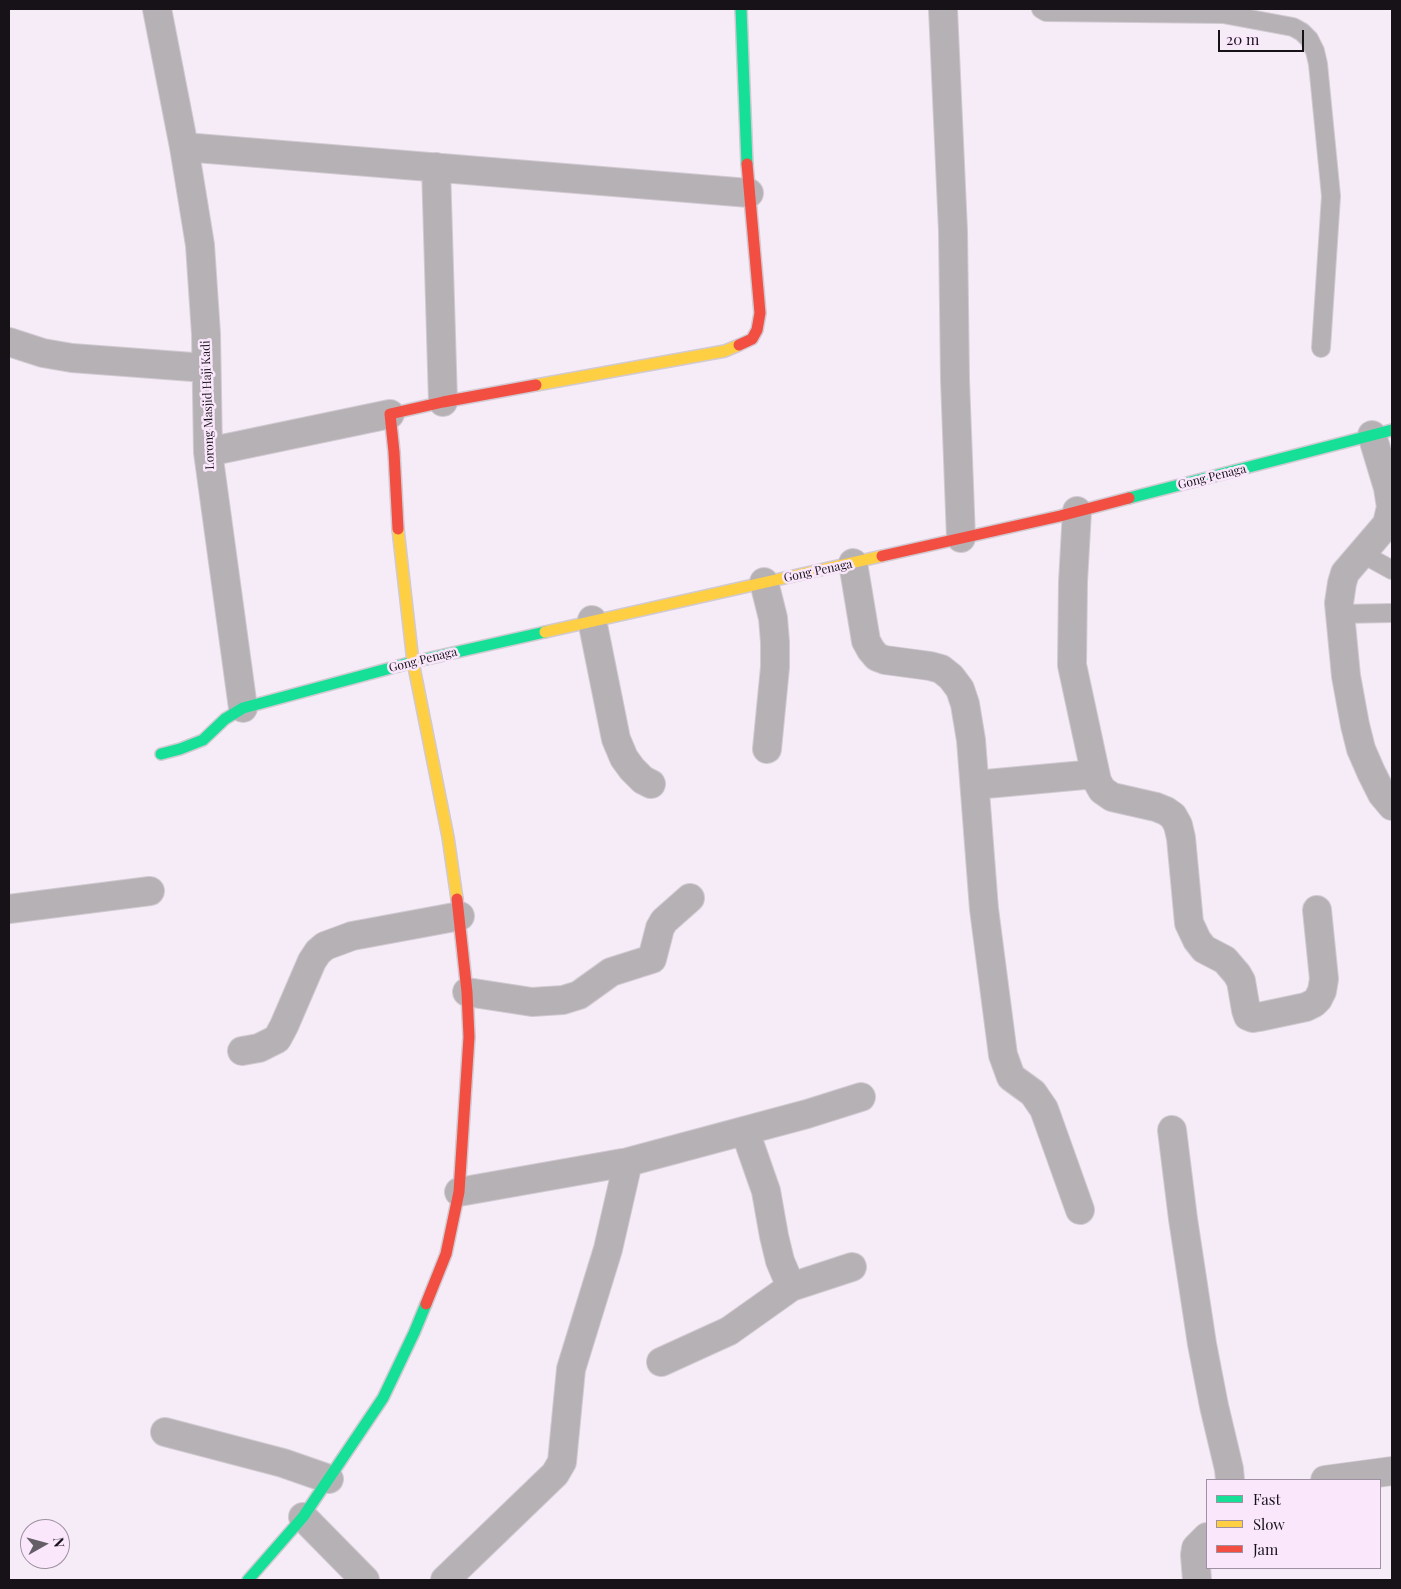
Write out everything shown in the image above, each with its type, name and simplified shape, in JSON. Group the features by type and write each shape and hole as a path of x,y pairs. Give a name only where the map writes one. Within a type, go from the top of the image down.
{"street":[{"name":"Lorong Masjid Haji Kadi","path":"157,9 184,147 200,245 208,452 243,708"},
{"path":"208,452 443,402 725,351 752,339 758,330 760,313 749,193 741,9"},
{"path":"943,9 953,231 955,380 961,538"},
{"path":"184,147 749,193"},
{"path":"436,167 443,402"},
{"path":"9,342 43,353 72,358 206,368"},
{"path":"248,1580 303,1517 383,1398 414,1333 446,1254 459,1192 469,1036 467,992 460,916 448,837 413,662 399,545 390,414"},
{"path":"1382,432 1390,507 1387,524 1345,573 1339,603 1346,676 1361,749 1382,794 1392,806"},
{"name":"Gong Penaga","path":"243,708 413,662 1076,512 1382,432"},
{"path":"1076,512 1072,665 1095,774 1102,790 1112,797 1156,807 1173,816 1178,825 1181,838 1189,924 1204,949 1224,960 1237,974 1241,981 1248,1016 1258,1017 1306,1007 1318,999 1322,991 1324,979 1317,910"},
{"path":"853,563 866,641 871,650 877,657 885,660 923,664 941,669 960,688 965,704 971,740 984,909 1003,1055 1011,1077 1033,1093 1044,1109 1080,1210"},
{"path":"764,582 773,618 775,642 775,667 767,749"},
{"path":"592,620 616,738 624,758 632,769 643,780 652,784"},
{"path":"161,754 180,750 203,740 225,719 243,708"},
{"path":"975,785 1095,774"},
{"path":"9,909 150,891"},
{"path":"467,992 532,1002 563,1000 579,994 611,972 652,959 660,928 664,921 690,898"},
{"path":"242,1051 260,1048 277,1039 312,961 324,946 352,936 460,916"},
{"path":"459,1192 628,1162 807,1114 861,1097"},
{"path":"1172,1130 1202,1344 1230,1479"},
{"path":"745,1131 766,1191 780,1261 791,1287"},
{"path":"445,1580 554,1474 562,1462 571,1369 608,1249 628,1162"},
{"path":"661,1362 729,1331 791,1287 852,1267"},
{"path":"165,1432 282,1463 329,1479"},
{"path":"1332,1479 1392,1471"},
{"path":"303,1517 365,1580"},
{"path":"1197,1580 1196,1548 1206,1538"}],"lane":[{"path":"1040,9 1046,12 1222,14 1293,27 1309,39 1315,51 1318,64 1331,196 1321,348"},
{"path":"1361,553 1392,570"},
{"path":"1341,614 1392,613"}],"traffic: fast":[{"path":"741,9 747,164"},
{"path":"1129,498 1392,430"},
{"path":"161,754 203,740 225,719 243,708 413,662 545,632"},
{"path":"248,1580 303,1517 383,1398 426,1304"}],"traffic: slow":[{"path":"536,385 725,351 739,345"},
{"path":"398,529 413,662 448,837 457,899"},
{"path":"545,632 882,556"}],"traffic: jam":[{"path":"739,345 752,339 757,330 760,313 747,164"},
{"path":"398,529 390,414 536,385"},
{"path":"882,556 1060,516 1129,498"},
{"path":"426,1304 446,1254 459,1192 469,1037 467,992 457,899"}]}
